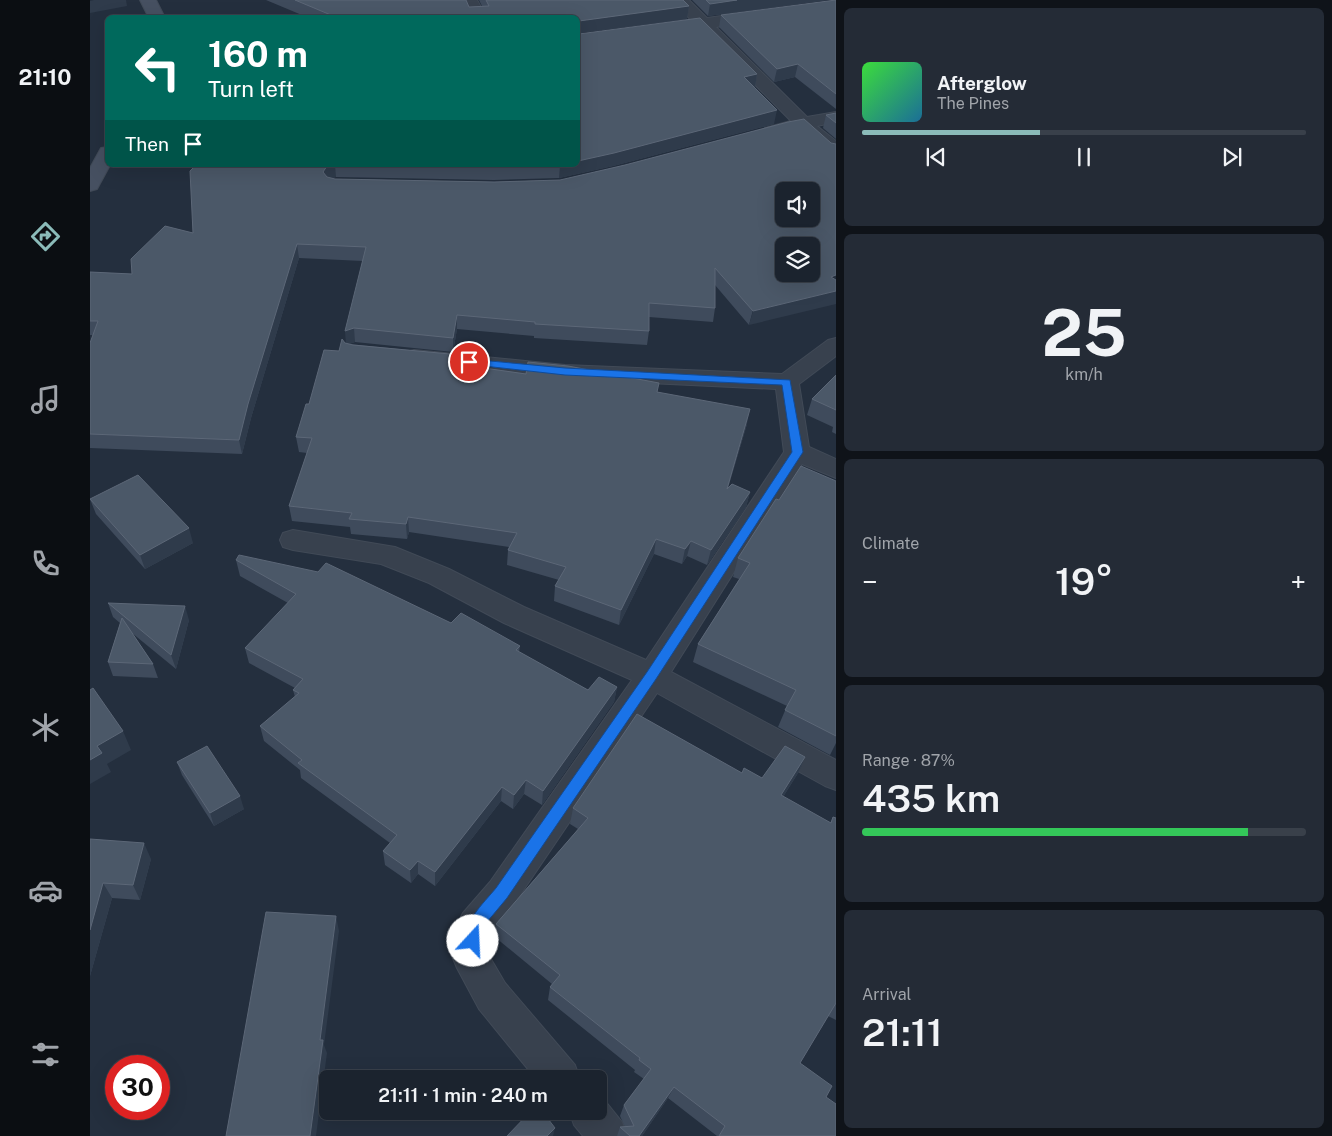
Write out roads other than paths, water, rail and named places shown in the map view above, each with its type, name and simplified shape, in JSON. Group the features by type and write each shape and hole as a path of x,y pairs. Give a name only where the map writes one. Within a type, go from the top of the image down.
{"main road":[{"path":"148,0 156,15"},
{"path":"90,185 105,158"}],"street":[{"path":"468,0 478,15"},
{"path":"680,0 803,123 836,151"},
{"path":"654,30 769,14"},
{"path":"756,136 803,123 836,118"},
{"path":"393,355 565,372 786,382 836,345"},
{"path":"554,1070 492,996 470,956 475,925 502,893 652,676 797,452 786,382"},
{"path":"797,452 836,469"},
{"path":"294,540 385,554 439,576 514,615 652,676 836,776"},
{"path":"595,1120 608,1136"}]}
